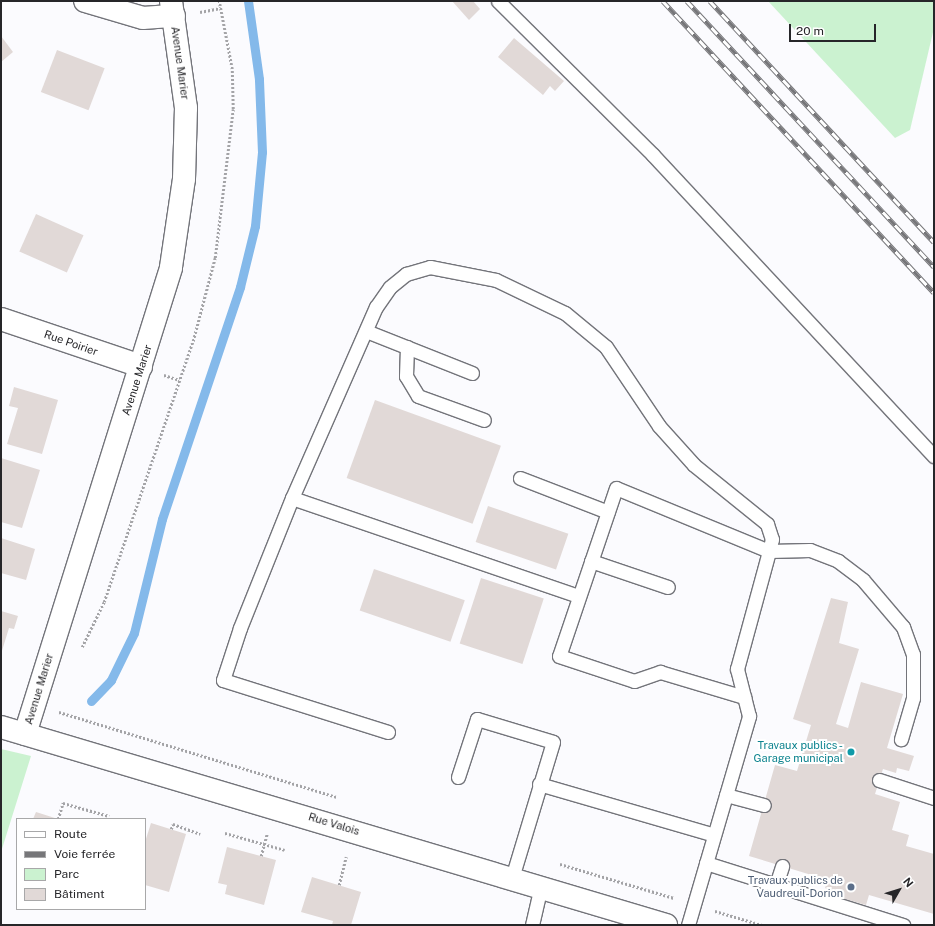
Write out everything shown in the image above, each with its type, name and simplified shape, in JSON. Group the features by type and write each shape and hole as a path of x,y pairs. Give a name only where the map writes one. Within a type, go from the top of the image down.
{"street":[{"name":"Avenue Marier","path":"25,734 150,370 171,267 184,179 186,108 179,10 143,18 85,1"},
{"name":"Rue Poirier","path":"1,319 150,370"},
{"name":"Rue Valois","path":"1,727 666,925"}],"lane":[{"path":"498,1 653,155 934,456"},
{"path":"388,732 223,680 240,628 292,498 366,331 390,287 406,274 430,267 496,280 565,313 606,347 659,426 694,466 767,524 772,539 737,669 749,716 688,925"},
{"path":"366,331 472,373"},
{"path":"407,347 406,376 418,396 484,420"},
{"path":"520,478 608,512"},
{"path":"744,697 660,672 634,681 559,656 616,488 769,551 810,550 838,561 863,580 903,627 913,654 914,679 900,739"},
{"path":"292,498 579,596"},
{"path":"591,561 668,587"},
{"path":"458,777 476,719 553,742 512,878"},
{"path":"879,780 934,798"},
{"path":"540,784 714,835"},
{"path":"726,795 764,805"},
{"path":"706,863 903,925"},
{"path":"776,885 782,866"},
{"path":"532,925 541,887"}],"path":[{"name":"Avenue Marier","path":"179,10 221,8"},
{"path":"150,370 179,380"},
{"path":"63,712 340,798"},
{"path":"58,818 63,803 109,816"},
{"path":"171,829 173,824 200,834"},
{"path":"225,833 285,850"},
{"path":"261,856 264,844"},
{"path":"339,885 347,855"},
{"path":"551,861 655,892"},
{"path":"714,911 762,925"}],"green space":[{"path":"768,1 934,1 934,28 910,130 895,138"},
{"path":"1,749 31,756 1,852"}],"building":[{"path":"452,1 473,1 480,9 469,20"},
{"path":"1,36 13,52 1,62"},
{"path":"514,38 564,81 555,91 550,86 543,95 498,57"},
{"path":"57,50 105,68 88,110 41,92"},
{"path":"36,214 84,235 67,273 19,251"},
{"path":"14,387 58,400 42,454 7,444 18,408 9,406"},
{"path":"375,400 501,446 473,524 347,478"},
{"path":"1,458 40,470 22,528 1,522"},
{"path":"488,506 568,534 556,570 476,542"},
{"path":"1,538 35,549 26,580 1,573"},
{"path":"374,569 465,600 450,642 360,611"},
{"path":"481,578 544,598 522,664 460,644"},
{"name":"Travaux publics - Garage municipal","path":"831,598 848,602 839,643 859,649 836,724 848,728 861,682 903,694 887,748 914,756 909,771 897,768 896,773 883,769 875,794 900,802 892,830 909,835 906,846 934,854 934,914 869,895 866,905 838,897 839,893 825,888 828,880 749,856 775,765 797,771 811,725 793,719"},
{"path":"1,611 18,616 14,629 9,628 1,654"},
{"path":"36,812 55,818 33,818"},
{"path":"151,823 186,834 169,892 146,885 146,839"},
{"path":"227,847 276,860 264,905 225,894 227,885 218,883"},
{"path":"312,877 361,892 351,925 332,925 333,921 301,912"}],"waterway":[{"path":"91,701 111,680 134,633 162,519 240,287 255,226 262,152 259,79 248,1"}],"railway":[{"path":"663,1 934,293"},
{"path":"687,1 934,267"},
{"path":"710,1 934,242"}],"place":[{"name":"Travaux publics - Garage municipal","path":"851,752"},
{"name":"Travaux publics de Vaudreuil-Dorion","path":"851,887"}]}
